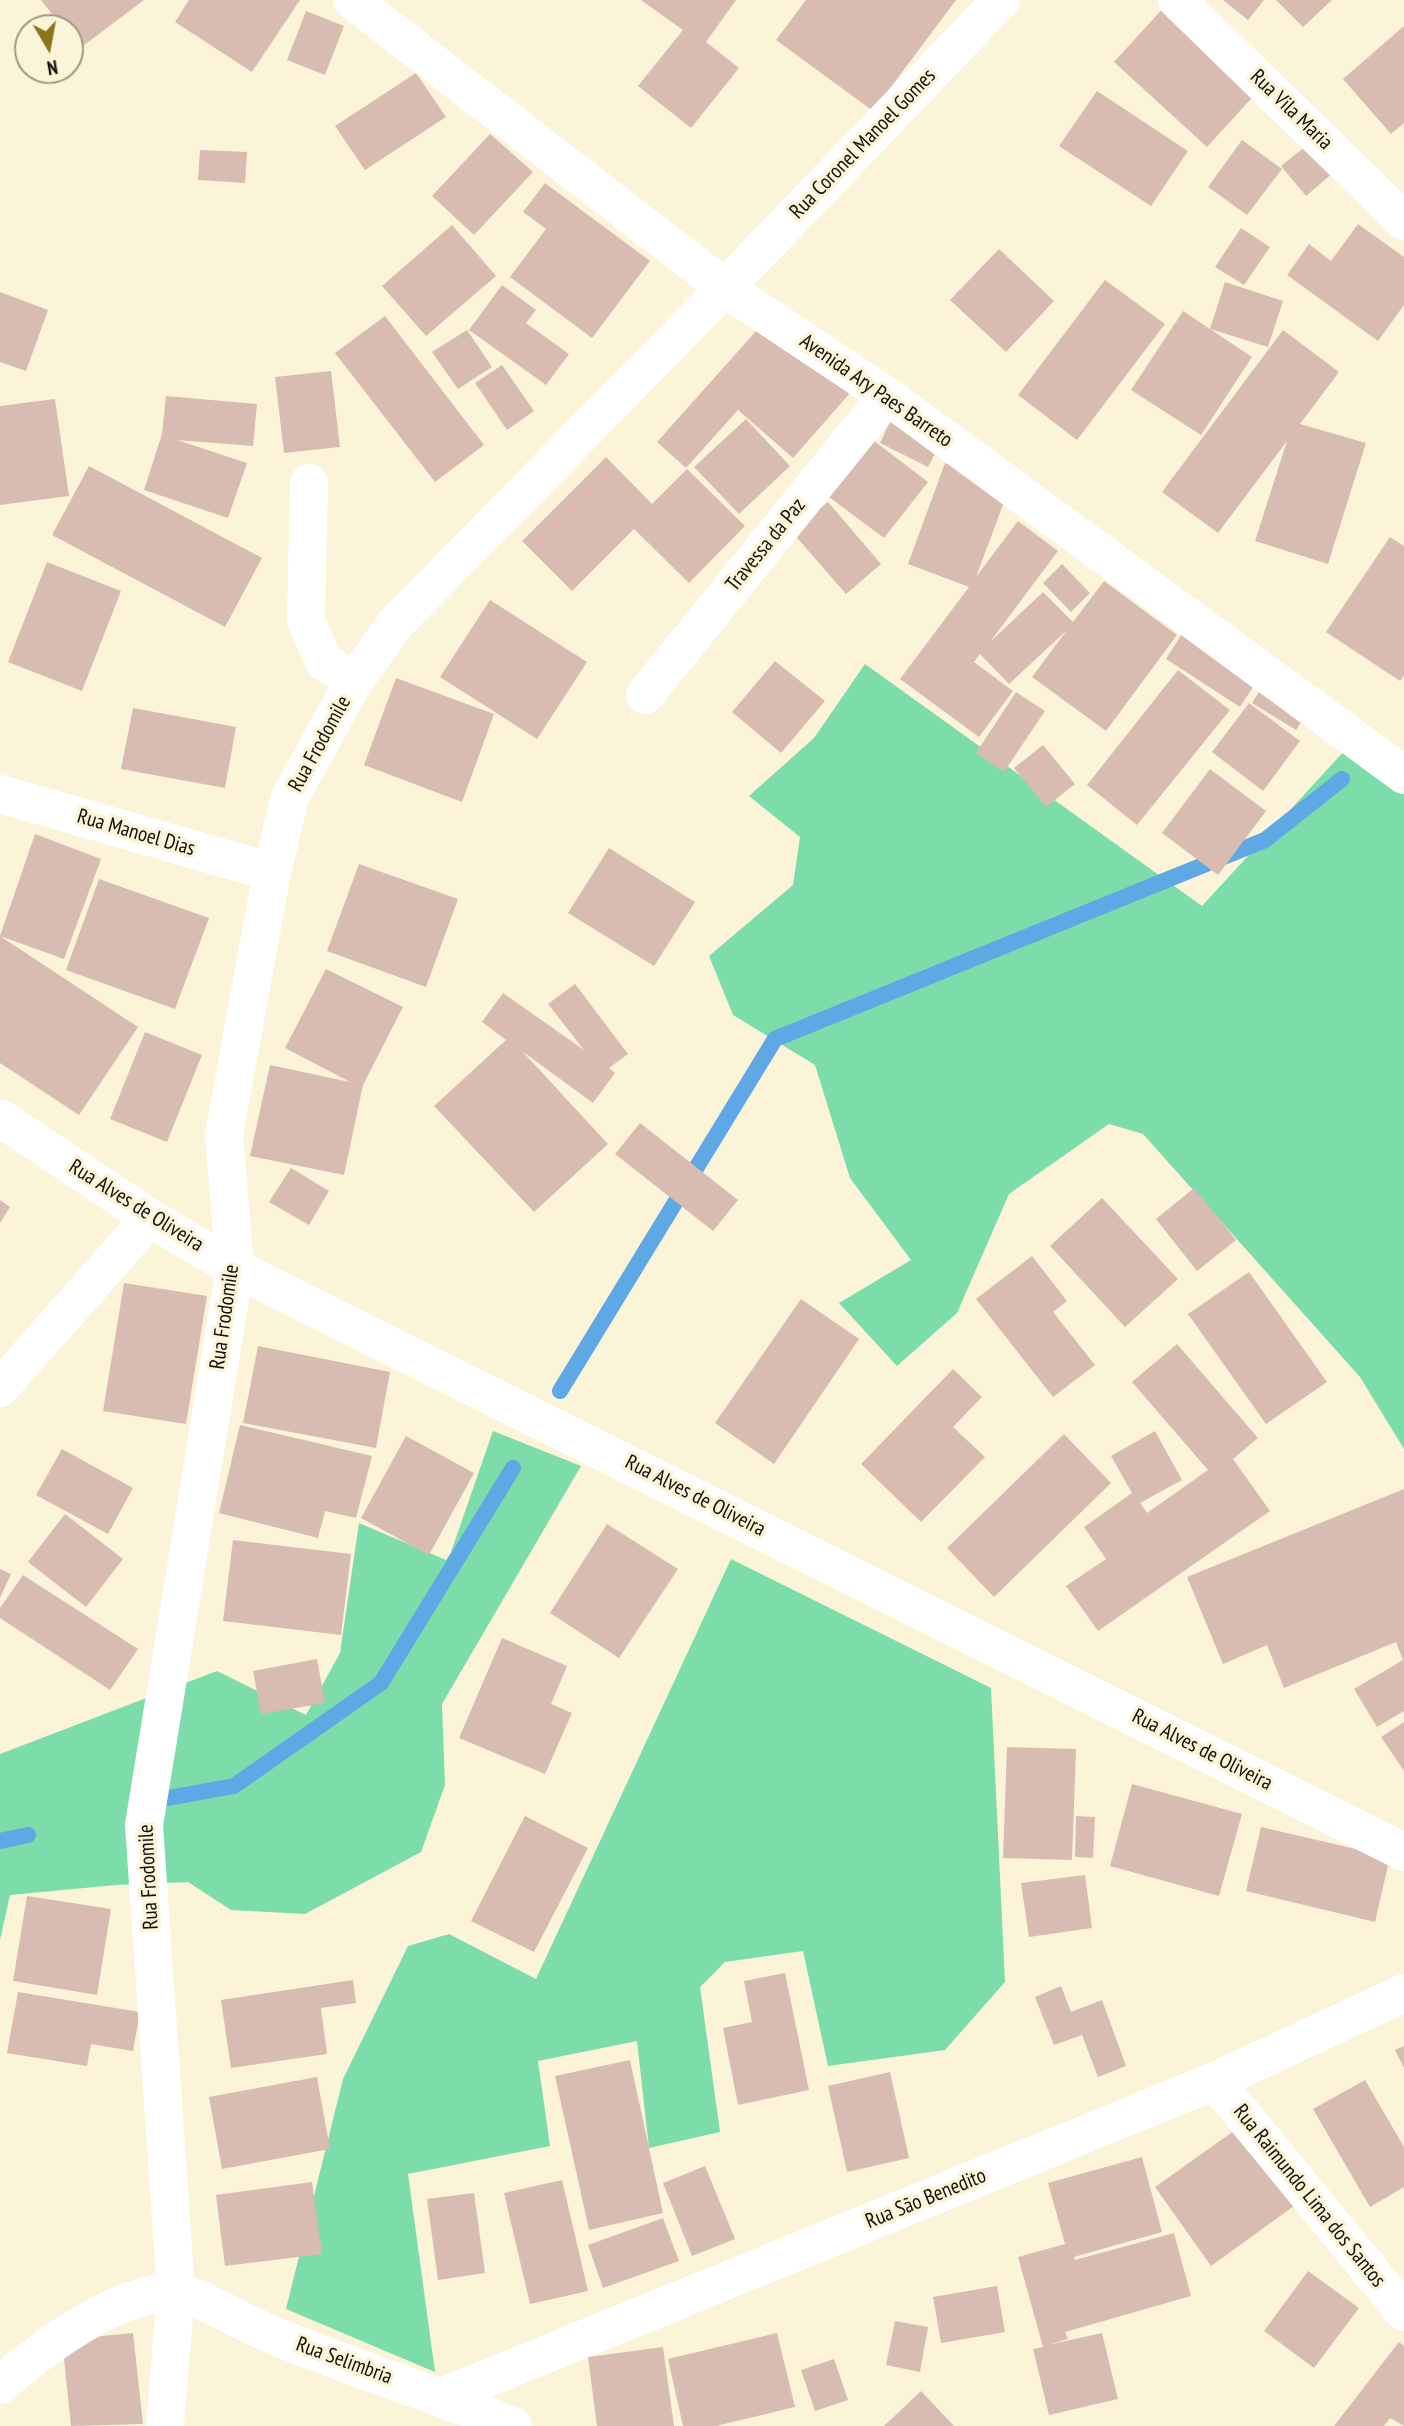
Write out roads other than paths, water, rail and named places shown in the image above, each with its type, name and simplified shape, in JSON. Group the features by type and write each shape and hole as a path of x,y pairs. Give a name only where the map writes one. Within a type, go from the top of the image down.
{"street":[{"name":"Avenida Ary Paes Barreto","path":"352,0 725,288 887,396 1404,775"},
{"name":"Rua Coronel Manoel Gomes","path":"725,288 1001,0"},
{"name":"Rua Vila Maria","path":"1177,0 1404,221"},
{"name":"Rua Frodomile","path":"165,2426 176,2291 144,1825 235,1268 224,1135 272,872 290,797 354,681 397,622 725,288"},
{"name":"Travessa da Paz","path":"645,695 887,396"},
{"path":"309,483 306,620 324,662 354,681"},
{"name":"Rua Manoel Dias","path":"0,794 272,872"},
{"name":"Rua Alves de Oliveira","path":"0,1118 150,1218 235,1268 1404,1852"},
{"path":"0,1388 150,1218"},
{"name":"Rua São Benedito","path":"444,2396 1215,2081 1404,1993"},
{"name":"Rua Raimundo Lima dos Santos","path":"1215,2081 1404,2312"},
{"path":"0,2385 26,2362 109,2307 176,2291"},
{"name":"Rua Selimbria","path":"176,2291 268,2333 444,2396 513,2426"}],"waterway":[{"path":"560,1391 775,1039 1265,840 1342,779"},
{"path":"157,1800 234,1786 381,1683 513,1468"},
{"path":"0,1841 28,1835"}]}
